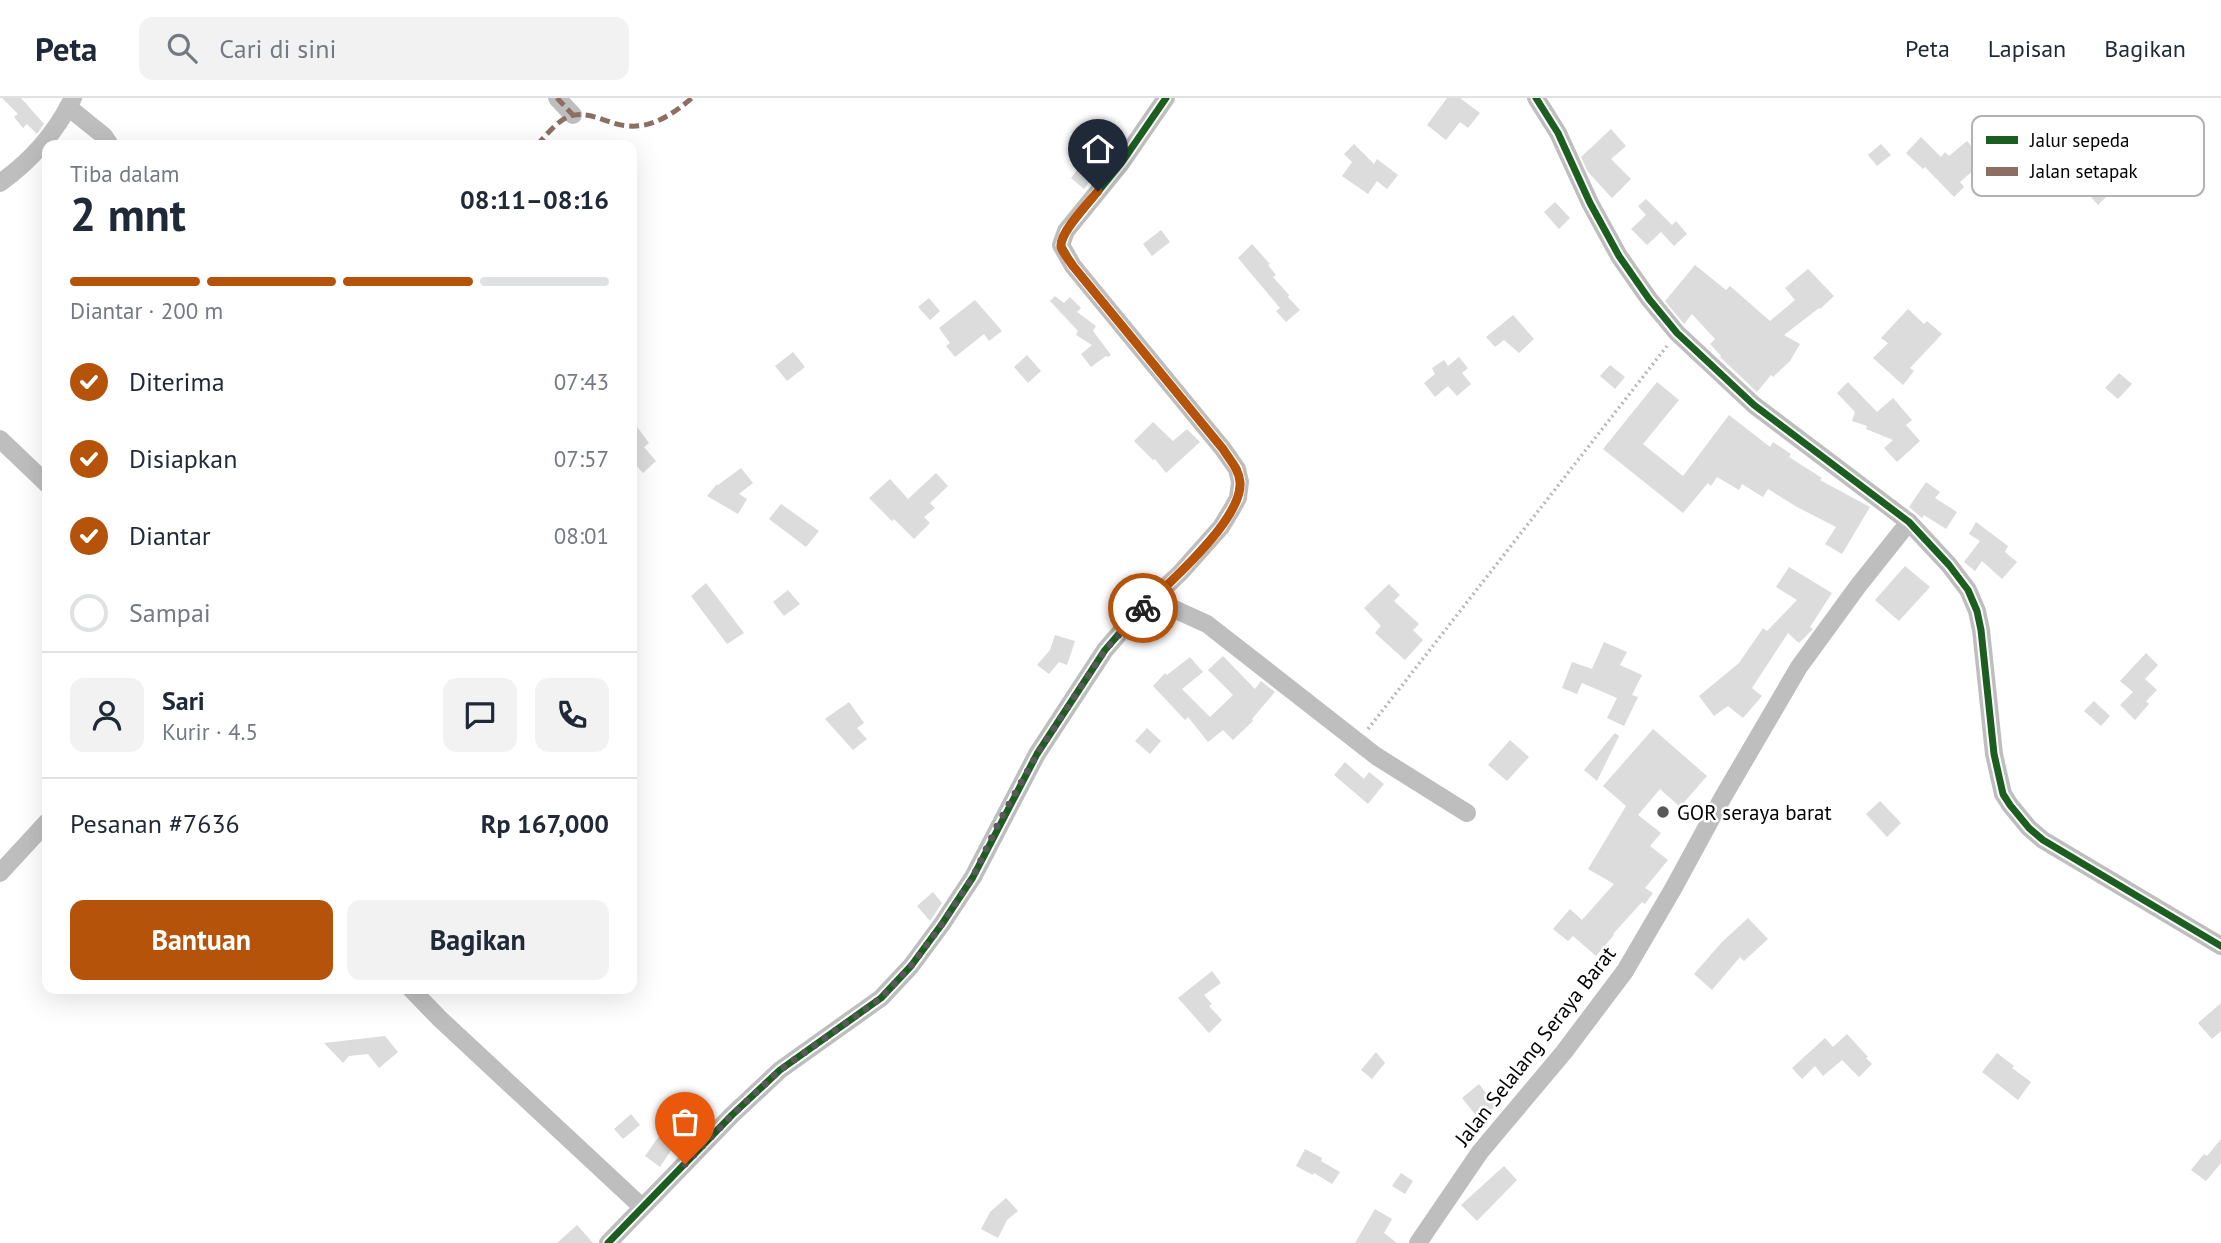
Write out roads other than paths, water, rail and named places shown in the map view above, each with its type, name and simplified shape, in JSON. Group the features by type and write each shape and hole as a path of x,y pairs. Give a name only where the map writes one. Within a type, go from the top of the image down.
{"street":[{"path":"557,98 573,115"},
{"path":"607,1243 732,1115 780,1070 881,998 911,966 973,877 999,822 1044,742 1105,650 1221,527 1238,498 1240,482 1237,469 1073,266 1061,245 1066,231 1122,162 1166,98"},
{"path":"1536,98 1558,133 1590,203 1619,256 1648,299 1677,333 1755,405 1909,522 1968,590 1977,611 1994,754 2003,794 2010,805 2043,840 2221,946"},
{"path":"48,140 71,103 107,140"},
{"path":"0,183 42,147"},
{"path":"0,439 42,479"},
{"name":"Jalan Selalang Seraya Barat","path":"1418,1243 1480,1152 1564,1052 1625,971 1799,667 1909,522"},
{"path":"1153,599 1207,624 1376,756 1467,813"},
{"path":"0,873 42,827"},
{"path":"416,994 642,1208"}],"place":[{"name":"GOR seraya barat","path":"1663,812"}]}
